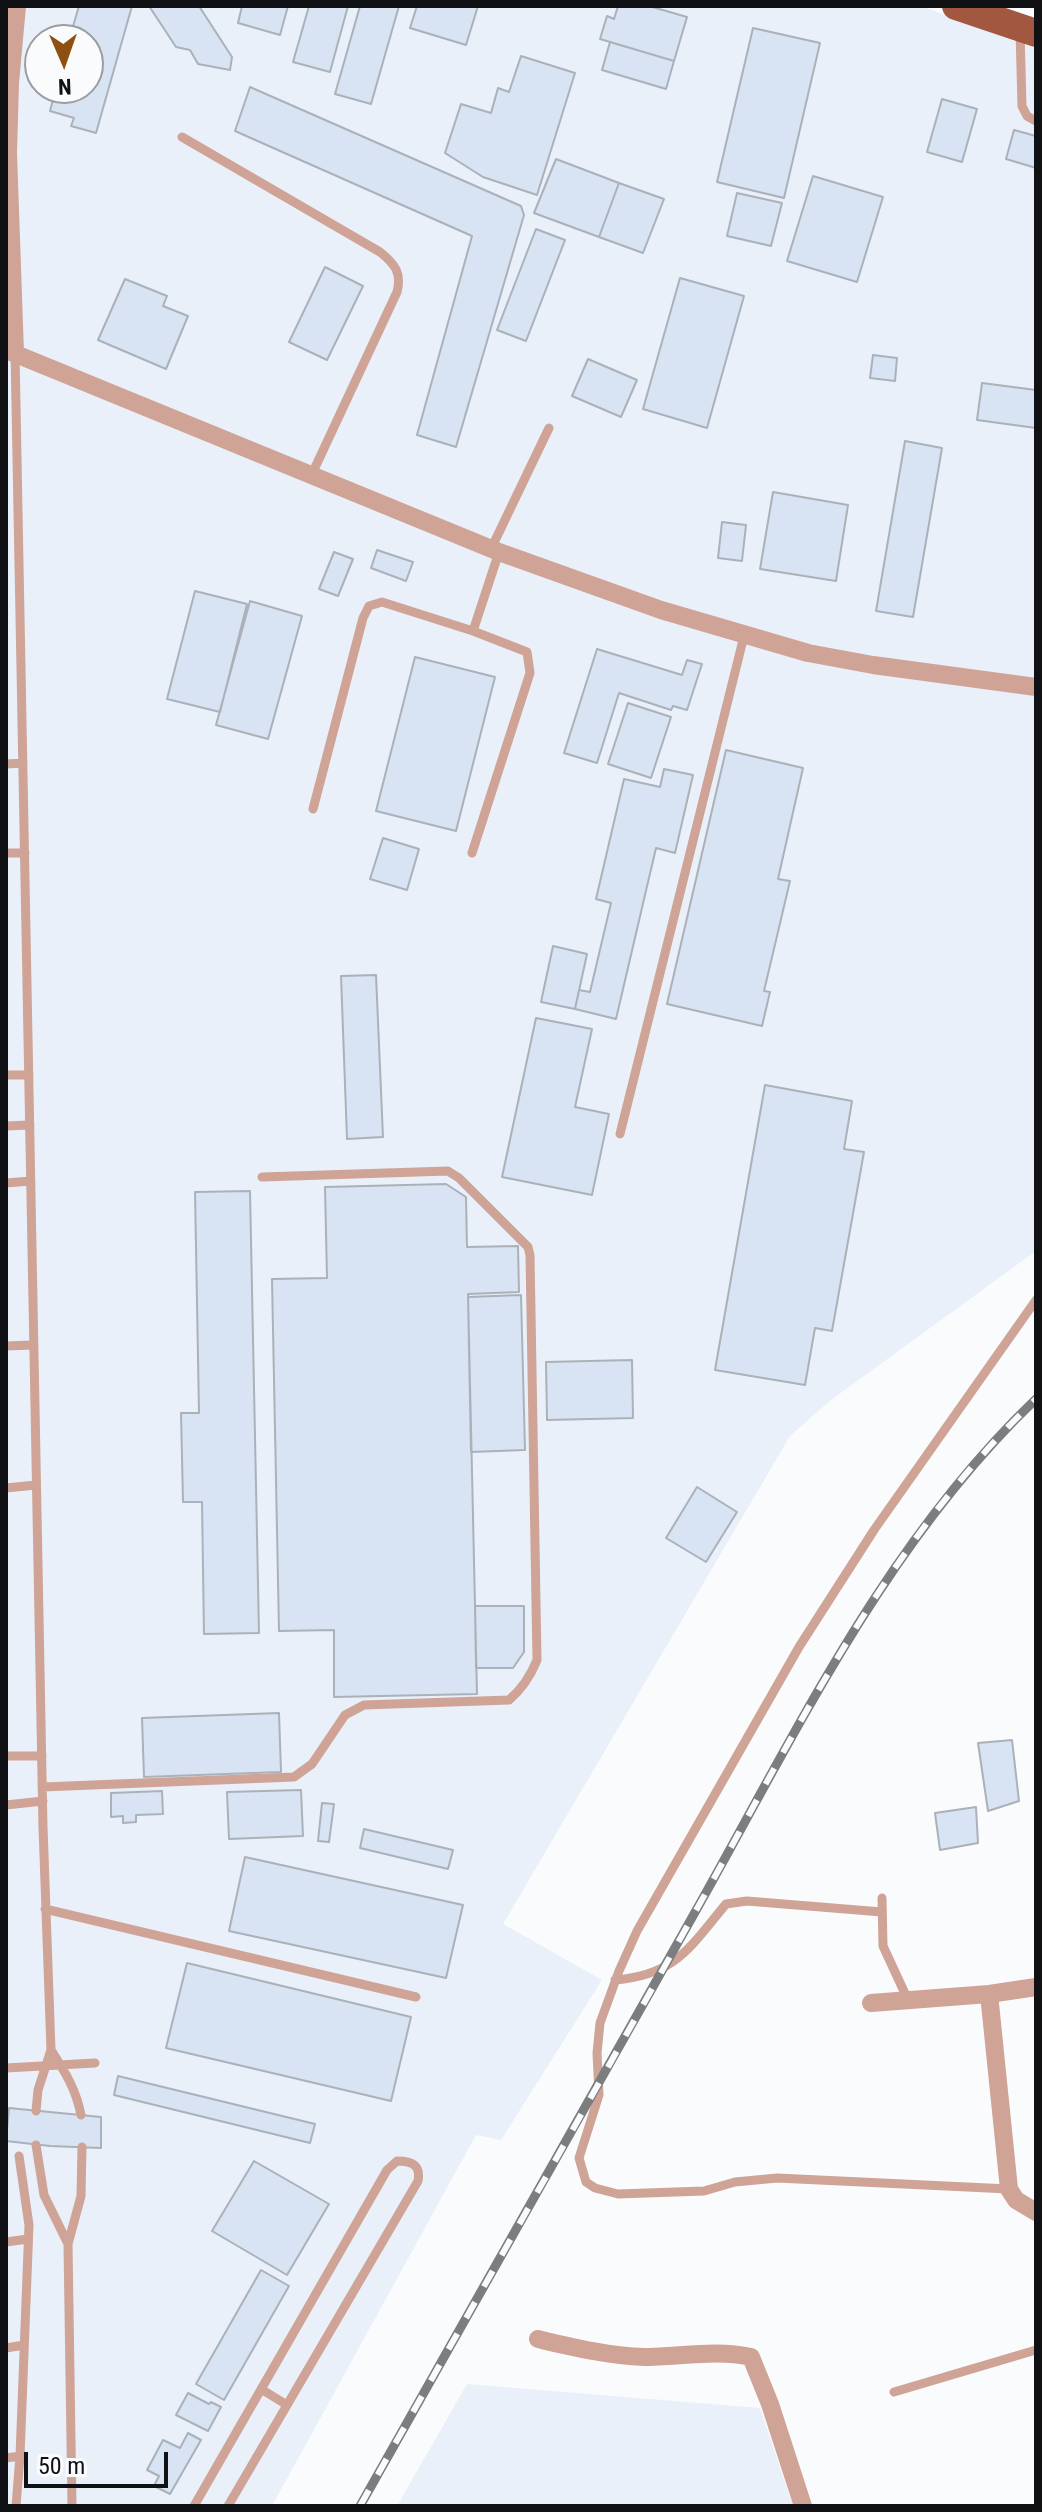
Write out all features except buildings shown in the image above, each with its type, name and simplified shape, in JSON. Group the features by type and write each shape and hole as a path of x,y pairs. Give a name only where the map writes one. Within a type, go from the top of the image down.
{"main road":[{"path":"956,6 1028,30"}],"street":[{"path":"17,6 8,153 10,351 495,551 661,610 808,653 1036,687"},
{"path":"871,2003 989,1994 1036,1987"},
{"path":"989,1994 1009,2189 1016,2200 1036,2212"},
{"path":"538,2339 584,2350 641,2357 733,2354 751,2357 770,2404 803,2506"}],"lane":[{"path":"1028,30 1020,94 1027,116 1036,121"},
{"path":"182,137 380,252 397,268 397,292 312,474"},
{"path":"10,351 23,763 42,1787 51,2050 38,2090 36,2111"},
{"path":"473,631 495,551 549,428"},
{"path":"313,809 363,618 369,606 382,602 527,652 530,673 472,853"},
{"path":"620,1134 744,636"},
{"path":"6,764 23,763"},
{"path":"6,853 25,853"},
{"path":"6,1075 29,1075"},
{"path":"6,1126 30,1125"},
{"path":"42,1787 294,1777 312,1764 352,1709 364,1705 509,1700 533,1672 537,1660 528,1247 459,1178 448,1171 262,1177"},
{"path":"6,1183 31,1181"},
{"path":"1009,2189 777,2178 735,2182 704,2191 618,2194 595,2188 586,2182 579,2158 599,2095 597,2053 600,2023 637,1931 799,1647 874,1530 1036,1300"},
{"path":"6,1346 33,1345"},
{"path":"6,1488 36,1485"},
{"path":"6,1756 42,1756"},
{"path":"6,1805 43,1801"},
{"path":"882,1898 883,1946 908,2000"},
{"path":"615,1980 640,1978 689,1951 726,1904 747,1901 882,1912"},
{"path":"45,1909 416,1997"},
{"path":"51,2050 77,2094 81,2115"},
{"path":"6,2068 95,2063"},
{"path":"36,2145 44,2195 68,2244"},
{"path":"72,2506 68,2244 81,2196 82,2147"},
{"path":"16,2506 28,2239 27,2201 19,2156"},
{"path":"194,2506 387,2170 397,2161 407,2161 420,2172 418,2181 228,2506"},
{"path":"6,2242 28,2239"},
{"path":"6,2348 24,2345"},
{"path":"894,2392 1036,2350"},
{"path":"261,2389 287,2405"},
{"path":"6,2458 20,2456"}],"shaded area":[{"path":"6,6 921,6 1036,49 1036,1251 831,1400 790,1436 503,1924 602,1980 501,2140 476,2135 272,2506 6,2506"},
{"path":"467,2384 760,2408 793,2506 397,2506"}],"railway":[{"path":"360,2506 846,1643 933,1515 982,1455 1036,1399"}]}
